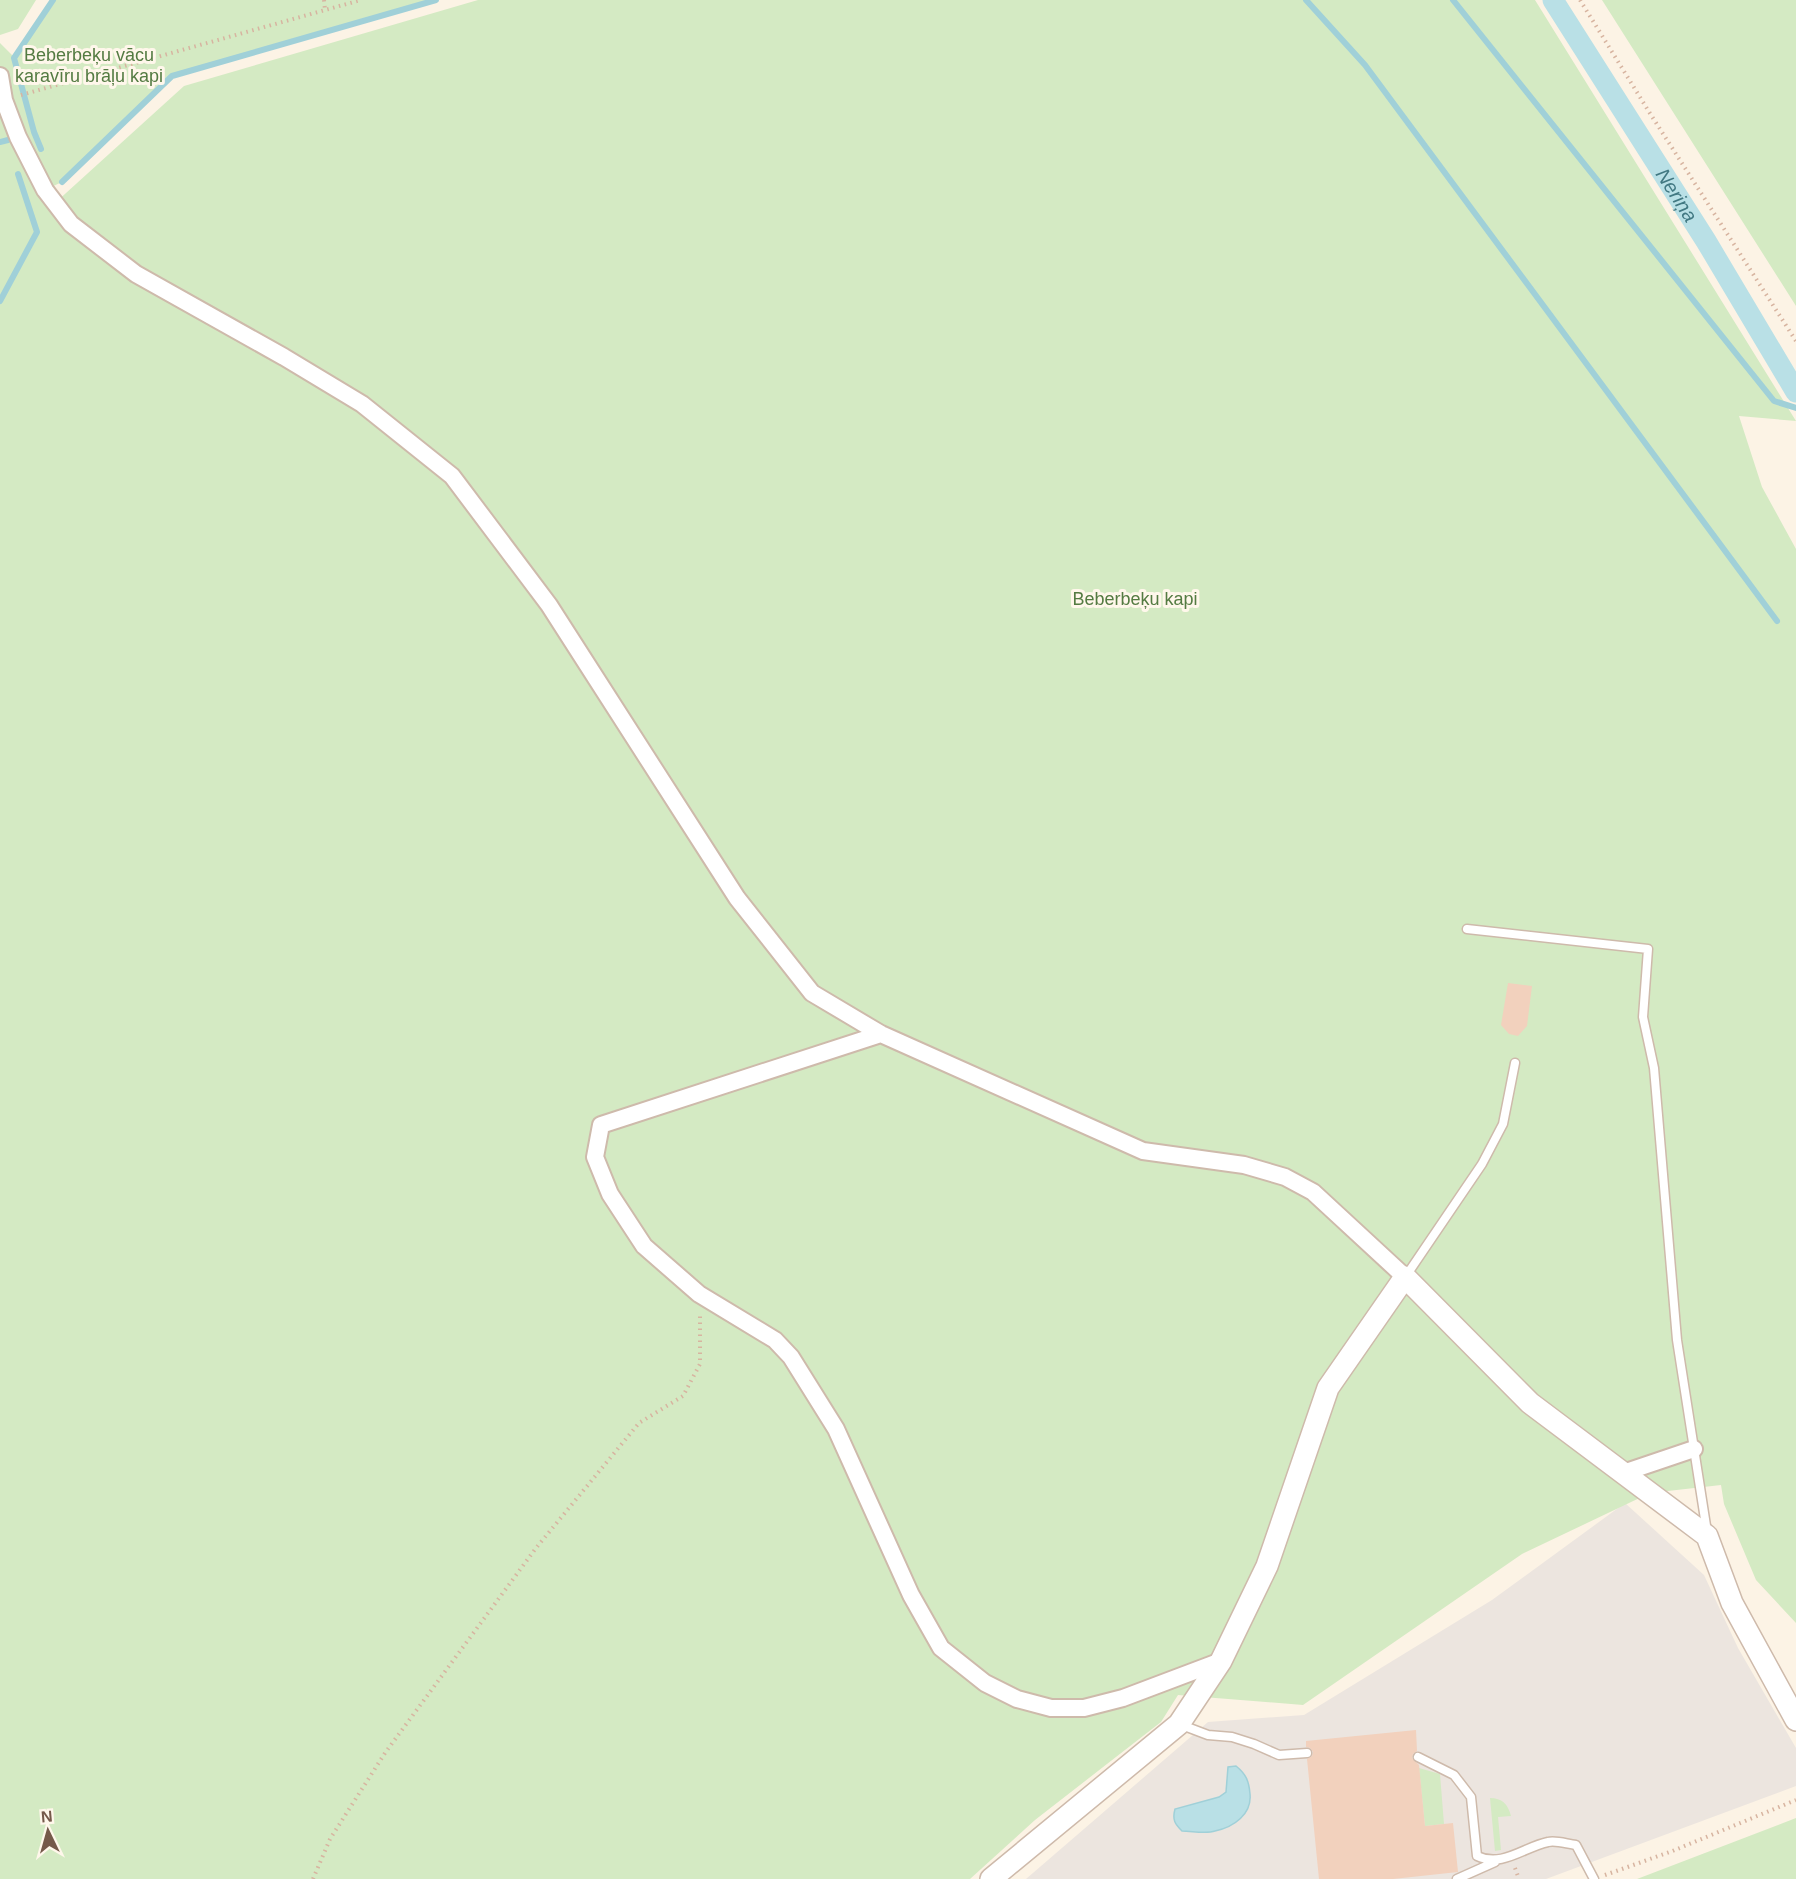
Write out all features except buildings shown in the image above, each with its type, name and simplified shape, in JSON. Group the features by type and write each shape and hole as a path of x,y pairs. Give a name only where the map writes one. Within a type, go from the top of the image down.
{"street":[{"path":"0,76 4,100 18,137 45,190 71,224 136,274 284,357 362,404 452,476 549,605 737,898 812,993 881,1034 1143,1151 1244,1165 1285,1176 1313,1192 1405,1277 1530,1403 1707,1536 1732,1603 1796,1720"},
{"path":"881,1034 601,1125 595,1157 610,1194 644,1246 699,1294 775,1340 791,1357 837,1429 911,1595 942,1648 985,1683 1017,1699 1051,1708 1084,1708 1123,1698 1221,1661"},
{"path":"991,1879 1179,1724 1221,1661 1267,1566 1328,1388 1405,1277"},
{"path":"1623,1473 1694,1449"}],"lane":[{"path":"1467,929 1647,949 1643,1017 1654,1068 1677,1340 1707,1536"},
{"path":"1405,1277 1482,1164 1503,1124 1515,1063"},
{"path":"1179,1724 1208,1735 1232,1737 1279,1755 1307,1753"},
{"path":"1418,1757 1454,1775 1471,1797 1477,1856 1487,1861 1502,1860"},
{"path":"1457,1879 1549,1841 1576,1845 1594,1879"}],"path":[{"path":"324,0 325,10"},
{"path":"12,97 361,0"},
{"path":"1580,0 1650,115 1796,341"},
{"path":"313,1879 330,1839 385,1754 536,1548 639,1423 683,1396 700,1364 699,1294"},
{"path":"1594,1879 1670,1852 1796,1800"}],"shaded area":[{"path":"1625,1503 1704,1575 1738,1648 1796,1748 1796,1786 1546,1879 1026,1879 1208,1722 1304,1715 1492,1600"}],"green space":[{"path":"0,0 36,0 18,29 0,35"},
{"path":"53,0 436,0 172,76 62,182 45,190 55,203 184,86 478,0 1535,0 1796,421 1739,416 1762,487 1796,549 1796,1623 1756,1580 1724,1504 1721,1485 1650,1493 1522,1554 1303,1705 1178,1695 1161,1722 1035,1820 970,1879 0,1879 0,43 14,57"},
{"path":"1602,0 1796,0 1796,306"},
{"path":"1419,1768 1440,1774 1444,1824 1425,1826"},
{"path":"1490,1798 1504,1802 1511,1816 1498,1817 1501,1850 1495,1851"},
{"path":"1796,1818 1796,1879 1637,1879"}],"water":[{"path":"1236,1766 1245,1775 1249,1785 1250,1801 1245,1813 1235,1823 1222,1829 1207,1832 1182,1831 1175,1822 1175,1809 1219,1797 1226,1792 1228,1767"}],"waterway":[{"path":"41,149 34,132 14,58 53,0"},
{"path":"62,182 172,76 436,0"},
{"path":"1306,0 1365,65 1777,621"},
{"path":"1453,0 1774,401 1796,408"},
{"name":"Neriņa","path":"1553,0 1706,241 1796,392"},
{"path":"0,142 8,140"},
{"path":"0,301 37,232 18,174"}],"park label":[{"name":"Beberbeķu vācu karavīru brāļu kapi","path":"89,65"},
{"name":"Beberbeķu kapi","path":"1135,599"}]}
